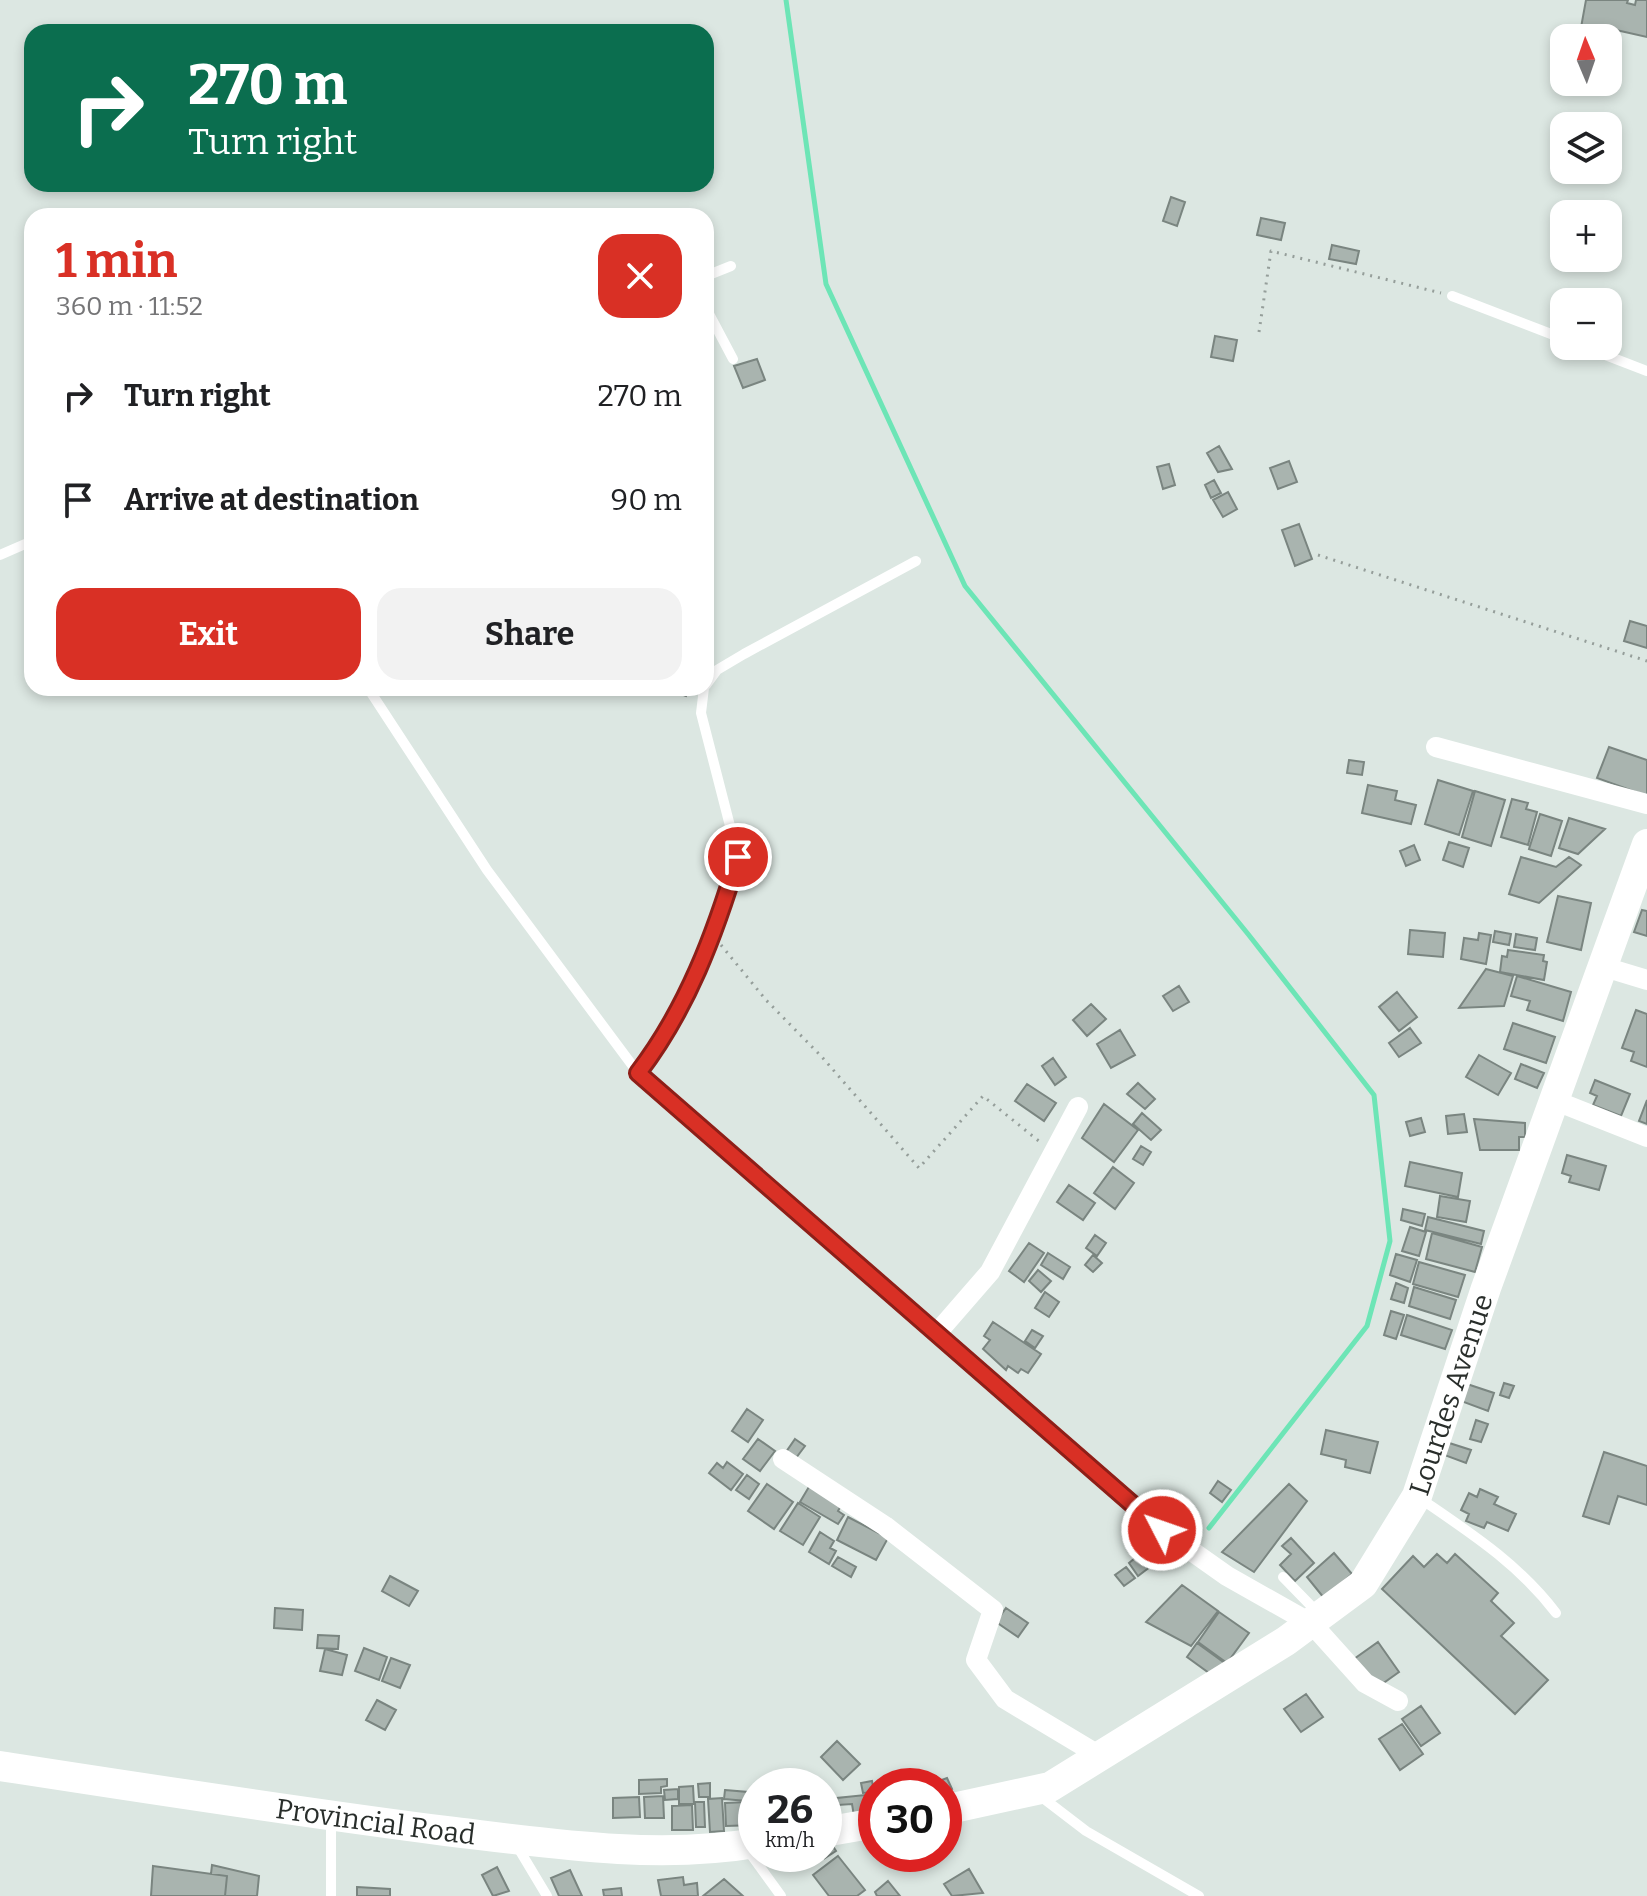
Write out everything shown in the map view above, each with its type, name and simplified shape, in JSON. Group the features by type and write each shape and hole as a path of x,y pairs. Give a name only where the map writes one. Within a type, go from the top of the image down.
{"main road":[{"name":"Lourdes Avenue","path":"1042,1788 1100,1756 1317,1620 1363,1584 1417,1496 1486,1288 1647,844"},
{"name":"Provincial Road","path":"0,1766 331,1817 513,1839 645,1850 738,1845"},
{"path":"962,1806 1042,1788"}],"street":[{"path":"1436,747 1647,804"},
{"path":"1601,966 1647,980"},
{"path":"638,1073 1162,1530 1227,1576 1317,1620 1365,1683 1398,1701"},
{"path":"1556,1101 1647,1137"},
{"path":"937,1333 990,1272 1078,1107"},
{"path":"783,1459 885,1526 993,1610 976,1660 1005,1699 1100,1756"}],"lane":[{"path":"714,273 731,266"},
{"path":"1452,296 1550,334"},
{"path":"714,323 733,359"},
{"path":"1618,360 1647,371"},
{"path":"0,555 24,544"},
{"path":"714,674 744,654 916,561"},
{"path":"373,696 487,870 638,1073 674,1022 738,857 701,713 704,696"},
{"path":"1417,1496 1508,1560 1535,1585 1556,1613"},
{"path":"1283,1577 1317,1620"},
{"path":"1042,1788 1086,1831 1199,1896"},
{"path":"331,1817 331,1896"},
{"path":"513,1839 547,1896"},
{"path":"767,1872 781,1896"}],"path":[{"path":"1259,332 1271,251 1452,296"},
{"path":"1318,555 1647,661"},
{"path":"711,932 766,1000 821,1056 919,1168 983,1096 1052,1151"}],"building":[{"path":"1586,0 1628,0 1627,3 1635,5 1636,0 1647,0 1647,37 1622,31 1622,24 1582,24"},
{"path":"1171,197 1185,202 1177,226 1163,221"},
{"path":"1261,218 1285,223 1281,240 1257,235"},
{"path":"1332,245 1359,251 1356,264 1329,259"},
{"path":"1215,336 1237,340 1233,361 1211,357"},
{"path":"757,359 765,380 743,388 734,366"},
{"path":"1219,446 1232,469 1218,472 1207,453"},
{"path":"1289,461 1297,482 1278,489 1270,468"},
{"path":"1169,464 1175,485 1163,489 1157,467"},
{"path":"1214,480 1221,493 1211,498 1205,485"},
{"path":"1228,492 1237,509 1223,517 1213,500"},
{"path":"1299,524 1312,559 1295,566 1282,530"},
{"path":"1630,621 1647,626 1647,648 1624,641"},
{"path":"1609,747 1647,760 1647,796 1597,778"},
{"path":"1349,760 1364,762 1362,775 1347,773"},
{"path":"1438,780 1473,791 1459,835 1425,824"},
{"path":"1368,785 1397,791 1395,800 1416,805 1411,824 1362,813"},
{"path":"1475,791 1505,800 1491,846 1462,837"},
{"path":"1512,799 1528,803 1526,809 1537,812 1528,845 1501,837"},
{"path":"1540,814 1562,821 1551,856 1529,849"},
{"path":"1569,818 1605,829 1578,854 1559,848"},
{"path":"1449,842 1469,848 1463,867 1443,860"},
{"path":"1414,845 1420,860 1406,866 1400,851"},
{"path":"1521,857 1556,867 1569,857 1581,865 1539,903 1509,894"},
{"path":"1558,896 1591,903 1581,950 1547,942"},
{"path":"1642,910 1647,911 1647,936 1634,932"},
{"path":"1410,930 1445,933 1443,957 1408,954"},
{"path":"1495,931 1511,934 1509,945 1493,942"},
{"path":"1479,933 1491,935 1486,964 1461,959 1464,938 1478,940"},
{"path":"1516,934 1537,938 1535,950 1514,947"},
{"path":"1508,950 1544,955 1543,961 1547,962 1544,980 1500,972 1502,956 1507,957"},
{"path":"1486,969 1513,976 1504,1006 1459,1008"},
{"path":"1517,976 1571,992 1563,1021 1527,1010 1530,1001 1511,996"},
{"path":"1179,986 1189,1002 1173,1011 1163,996"},
{"path":"1397,992 1417,1017 1399,1031 1379,1007"},
{"path":"1091,1004 1106,1019 1087,1036 1073,1020"},
{"path":"1636,1010 1647,1014 1647,1067 1631,1061 1634,1052 1622,1048"},
{"path":"1513,1023 1555,1037 1546,1063 1504,1049"},
{"path":"1410,1028 1421,1043 1399,1057 1389,1043"},
{"path":"1120,1030 1135,1055 1111,1068 1097,1044"},
{"path":"1479,1055 1511,1073 1498,1095 1466,1077"},
{"path":"1053,1058 1066,1077 1055,1085 1042,1066"},
{"path":"1521,1064 1544,1073 1537,1088 1515,1079"},
{"path":"1595,1080 1630,1094 1621,1116 1593,1105 1597,1096 1590,1093"},
{"path":"1138,1083 1155,1099 1145,1109 1127,1094"},
{"path":"1027,1084 1056,1103 1044,1121 1015,1101"},
{"path":"1647,1100 1647,1124 1639,1121"},
{"path":"1104,1104 1138,1130 1114,1162 1082,1138"},
{"path":"1142,1113 1161,1130 1151,1140 1133,1124"},
{"path":"1464,1114 1467,1132 1448,1134 1446,1116"},
{"path":"1421,1118 1425,1132 1410,1136 1406,1122"},
{"path":"1474,1119 1525,1123 1525,1137 1519,1137 1519,1150 1480,1150"},
{"path":"1141,1146 1151,1152 1143,1165 1133,1159"},
{"path":"1567,1155 1606,1166 1599,1190 1569,1182 1571,1176 1562,1173"},
{"path":"1410,1162 1462,1173 1458,1197 1405,1186"},
{"path":"1113,1167 1134,1183 1115,1209 1094,1193"},
{"path":"1069,1185 1095,1203 1083,1220 1057,1202"},
{"path":"1440,1196 1470,1201 1466,1222 1437,1217"},
{"path":"1403,1209 1425,1214 1422,1226 1401,1220"},
{"path":"1428,1217 1484,1231 1481,1244 1425,1230"},
{"path":"1410,1227 1426,1232 1419,1256 1402,1251"},
{"path":"1432,1233 1482,1247 1475,1272 1426,1259"},
{"path":"1095,1235 1106,1243 1097,1256 1086,1248"},
{"path":"1029,1243 1044,1253 1024,1282 1009,1271"},
{"path":"1048,1253 1070,1267 1063,1279 1041,1265"},
{"path":"1396,1254 1417,1260 1410,1282 1390,1275"},
{"path":"1093,1255 1102,1263 1093,1272 1085,1265"},
{"path":"1419,1262 1465,1275 1458,1297 1413,1284"},
{"path":"1038,1270 1051,1281 1041,1292 1029,1281"},
{"path":"1396,1283 1408,1288 1404,1303 1391,1299"},
{"path":"1414,1287 1456,1300 1450,1319 1409,1306"},
{"path":"1045,1292 1059,1302 1049,1317 1035,1308"},
{"path":"1391,1311 1404,1315 1396,1339 1384,1335"},
{"path":"1407,1315 1452,1330 1445,1349 1401,1335"},
{"path":"993,1322 1041,1354 1028,1373 1021,1369 1018,1373 1008,1366 1006,1370 983,1349 990,1340 984,1336"},
{"path":"1032,1330 1043,1336 1035,1348 1025,1341"},
{"path":"1504,1383 1514,1386 1509,1398 1500,1395"},
{"path":"1467,1384 1494,1393 1488,1411 1461,1401"},
{"path":"747,1409 763,1420 748,1442 732,1431"},
{"path":"1476,1420 1488,1424 1481,1442 1470,1439"},
{"path":"1326,1430 1378,1442 1370,1473 1345,1467 1346,1460 1321,1454"},
{"path":"758,1439 775,1451 760,1471 743,1459"},
{"path":"795,1439 805,1446 796,1458 786,1452"},
{"path":"1443,1441 1471,1450 1466,1463 1439,1453"},
{"path":"1604,1452 1647,1466 1647,1505 1618,1496 1609,1524 1583,1516"},
{"path":"727,1462 743,1474 731,1490 709,1473 717,1463 723,1468"},
{"path":"747,1475 759,1484 749,1499 736,1490"},
{"path":"1218,1481 1231,1490 1222,1502 1210,1493"},
{"path":"767,1484 793,1502 774,1529 748,1511"},
{"path":"1289,1484 1307,1501 1254,1572 1222,1552"},
{"path":"810,1485 842,1504 838,1511 844,1515 838,1524 800,1502"},
{"path":"1480,1489 1498,1497 1494,1504 1516,1514 1508,1531 1487,1522 1484,1528 1466,1521 1469,1514 1461,1510 1469,1493 1477,1497"},
{"path":"798,1503 820,1517 803,1545 780,1531"},
{"path":"848,1517 888,1538 876,1560 837,1540"},
{"path":"820,1532 834,1541 830,1548 836,1551 829,1564 809,1552"},
{"path":"1291,1538 1314,1563 1295,1581 1280,1565 1291,1554 1282,1546"},
{"path":"1145,1550 1155,1563 1138,1576 1129,1563"},
{"path":"1334,1553 1352,1574 1324,1598 1307,1577"},
{"path":"1437,1554 1447,1563 1455,1554 1498,1593 1491,1601 1514,1623 1501,1636 1548,1680 1515,1714 1382,1589 1413,1556 1424,1567"},
{"path":"838,1557 856,1567 851,1577 832,1566"},
{"path":"1126,1567 1135,1578 1124,1586 1115,1575"},
{"path":"390,1576 418,1591 409,1606 382,1591"},
{"path":"1182,1585 1218,1611 1191,1646 1146,1622"},
{"path":"275,1608 303,1610 302,1630 274,1628"},
{"path":"1006,1608 1028,1623 1018,1637 996,1622"},
{"path":"1219,1612 1249,1633 1227,1663 1198,1642"},
{"path":"318,1635 339,1636 338,1649 317,1648"},
{"path":"1378,1642 1399,1672 1375,1689 1354,1659"},
{"path":"1197,1643 1226,1664 1216,1678 1187,1657"},
{"path":"364,1648 387,1657 379,1680 355,1671"},
{"path":"325,1649 347,1655 342,1675 320,1671"},
{"path":"391,1658 410,1665 400,1688 382,1681"},
{"path":"1306,1694 1323,1717 1301,1732 1284,1709"},
{"path":"377,1700 396,1710 385,1730 366,1720"},
{"path":"1421,1706 1440,1733 1421,1746 1402,1719"},
{"path":"1402,1724 1423,1754 1400,1770 1379,1739"},
{"path":"837,1741 860,1764 843,1780 842,1768 832,1768 821,1757"},
{"path":"667,1779 667,1786 661,1787 661,1793 639,1794 639,1780"},
{"path":"710,1783 710,1797 699,1797 698,1784"},
{"path":"693,1786 694,1804 679,1804 679,1787"},
{"path":"678,1789 678,1799 665,1800 664,1790"},
{"path":"725,1790 738,1791 738,1800 724,1799"},
{"path":"663,1796 664,1818 645,1818 644,1797"},
{"path":"858,1796 858,1816 854,1816 852,1804 842,1805 842,1797"},
{"path":"639,1797 640,1817 613,1818 613,1798"},
{"path":"722,1798 724,1831 710,1832 708,1799"},
{"path":"695,1802 704,1802 705,1827 696,1827"},
{"path":"738,1802 738,1826 726,1826 725,1803"},
{"path":"692,1805 693,1830 672,1830 672,1806"},
{"path":"842,1861 865,1890 857,1896 829,1896 813,1875 817,1872 842,1872"},
{"path":"212,1865 259,1876 257,1896 225,1896 227,1876 211,1874"},
{"path":"153,1866 227,1876 225,1896 151,1896"},
{"path":"497,1867 509,1891 493,1896 482,1875"},
{"path":"969,1869 983,1893 952,1896 944,1884"},
{"path":"570,1870 582,1896 559,1896 551,1878"},
{"path":"683,1877 684,1885 697,1883 698,1896 661,1896 658,1880"},
{"path":"724,1879 743,1896 703,1896"},
{"path":"888,1881 900,1896 877,1896 875,1892"},
{"path":"357,1887 390,1889 390,1896 357,1896"},
{"path":"621,1888 622,1896 604,1896 603,1890"}],"waterway":[{"path":"786,0 826,284 965,586 1248,934 1374,1095 1390,1241 1367,1326 1209,1528"}],"route":[{"path":"738,857 722,910 689,991 674,1022 638,1073 1162,1530"}]}
